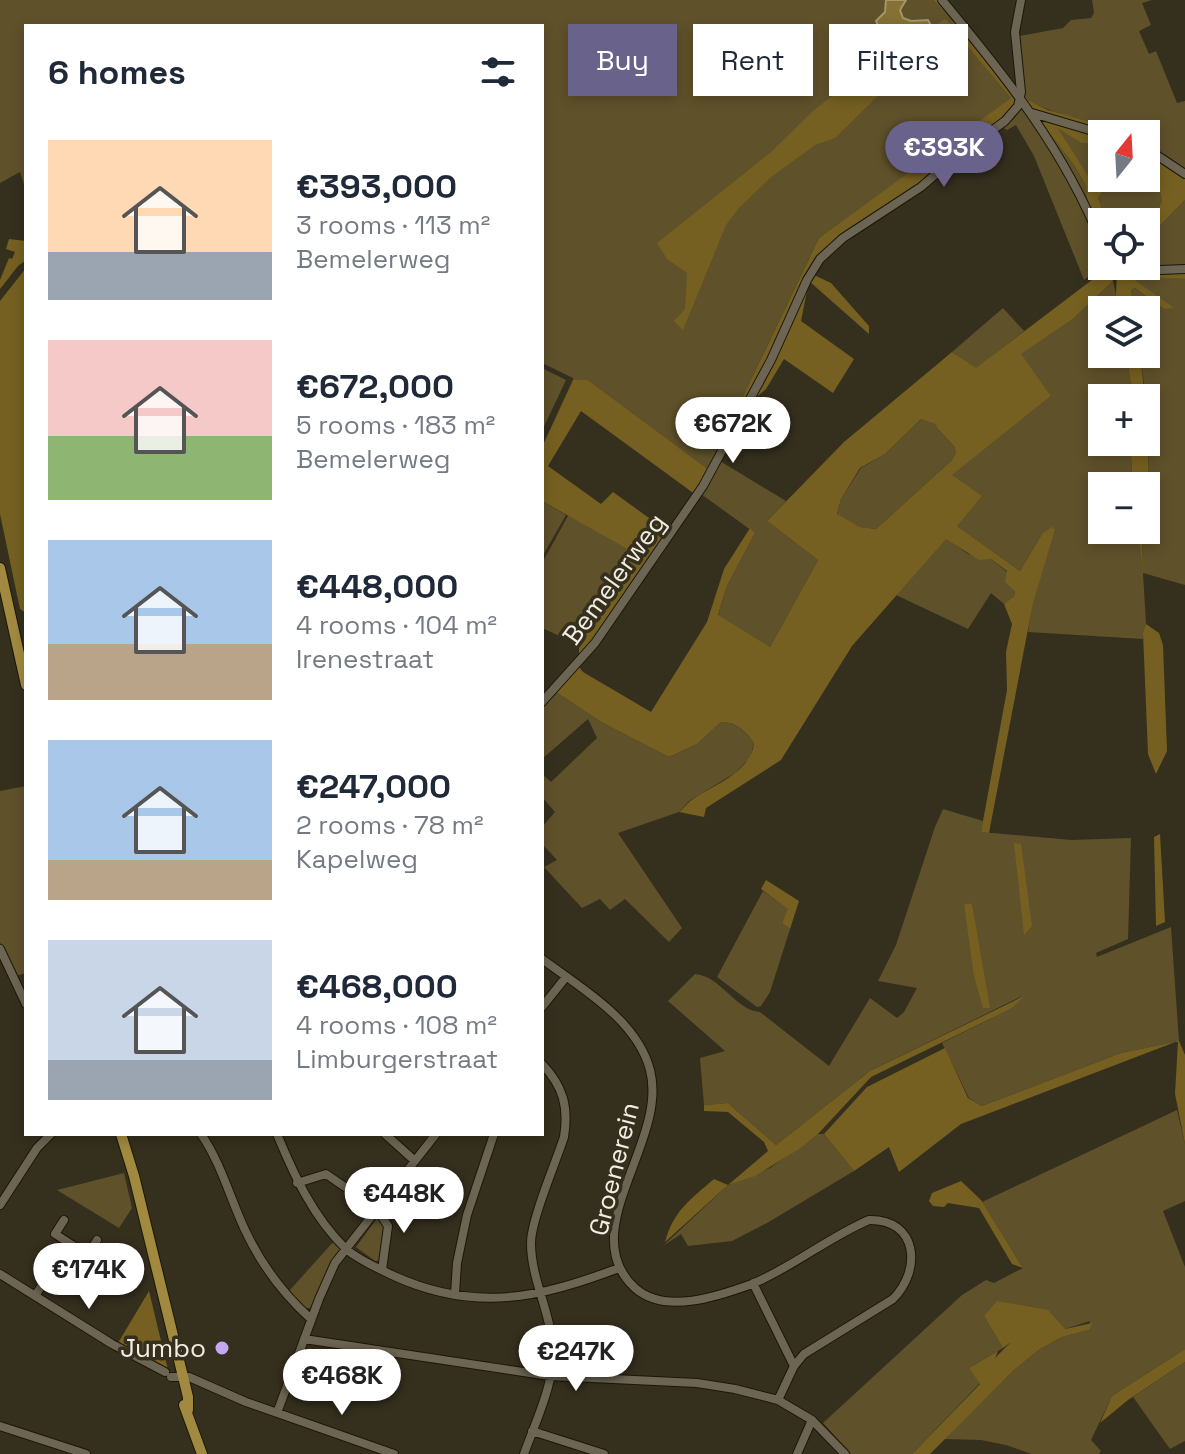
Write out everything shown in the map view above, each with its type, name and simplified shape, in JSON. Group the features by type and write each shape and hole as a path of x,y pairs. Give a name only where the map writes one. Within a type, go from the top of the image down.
{"main road":[{"path":"0,568 24,676"},
{"path":"122,1136 158,1270 174,1376 202,1454"},
{"path":"129,1136 134,1176"}],"street":[{"path":"942,0 1043,128 1088,212"},
{"path":"1021,0 1015,41 1021,97"},
{"name":"Bemelerweg","path":"544,700 595,643 703,486 771,360 807,280 820,259 828,250 914,192 1005,121 1018,106 1021,97"},
{"path":"1032,113 1088,130"},
{"path":"1160,157 1185,174"},
{"path":"1160,270 1185,269"},
{"path":"0,949 24,1000"},
{"name":"Groenerein","path":"544,960 631,1032 646,1056 653,1081 650,1120 613,1233 619,1268 638,1291 668,1302 718,1294 753,1283 869,1220 893,1225 909,1243 912,1267 904,1288 893,1299 804,1354 794,1366 778,1400"},
{"path":"544,1004 566,977"},
{"path":"524,1454 550,1376 552,1340 533,1267 532,1232 564,1137 567,1119 563,1096 555,1078 544,1066"},
{"path":"0,1205 34,1152 49,1136"},
{"path":"202,1136 217,1160 260,1258 286,1294 311,1319"},
{"path":"278,1136 297,1183 346,1248 364,1262 407,1281 455,1294 492,1298 540,1294 619,1268"},
{"path":"387,1136 415,1161"},
{"path":"277,1413 335,1263 434,1136"},
{"path":"455,1294 457,1263 467,1215 493,1136"},
{"path":"297,1183 326,1174 377,1209 389,1231 382,1270"},
{"path":"64,1220 55,1234 88,1255 97,1240"},
{"path":"35,1296 69,1243"},
{"path":"0,1274 112,1344 174,1376 394,1454"},
{"path":"753,1283 794,1366"},
{"path":"304,1339 550,1376 697,1383 735,1389 778,1400 812,1420 845,1454"},
{"path":"797,1454 812,1420"},
{"path":"0,1426 86,1454"},
{"path":"532,1431 604,1454"}],"shaded area":[{"path":"0,0 933,0 951,17 959,17 955,24 829,24 829,96 968,96 968,46 1012,99 819,238 708,469 588,380 573,380 544,364 544,24 24,24 24,185 20,172 0,183"},
{"path":"886,0 906,0 900,10 903,18 928,20 930,24 877,24 876,21 885,12"},
{"path":"933,0 945,0 964,24 953,24 958,18 951,17"},
{"path":"1092,0 1152,0 1142,3 1151,25 1139,31 1149,54 1156,51 1177,103 1185,101 1185,169 1160,150 1160,120 1088,120 1088,123 1025,99 1086,186 1088,277 1084,280 1034,156 1016,125 1007,130 1002,127 1017,102 1020,36 1063,28 1071,20 1091,18 1094,13"},
{"path":"968,29 1022,97 1048,110 1088,122 1088,144 1081,143 1058,128 1088,176 1088,192 1102,192 1098,198 1102,208 1088,210 1086,186 1074,165 1023,98 1002,127 836,245 812,274 831,283 869,326 869,334 809,281 801,321 854,359 833,393 784,359 766,389 733,417 819,238 1011,98 968,47"},
{"path":"832,96 878,96 835,138 815,145 770,178 739,208 726,225 683,330 674,321 685,309 687,273 667,259 657,243 770,153"},
{"path":"1056,125 1081,143 1088,144 1088,177"},
{"path":"1160,150 1185,169 1185,200 1160,226 1159,208 1162,201"},
{"path":"1160,191 1162,201 1159,208 1102,208 1098,198 1101,192"},
{"path":"1185,200 1185,271 1160,271 1160,226"},
{"path":"9,239 24,241 24,262 0,289 0,280 9,258 12,259 15,252 6,249"},
{"path":"24,271 24,612 20,609 0,514 0,301"},
{"path":"1160,271 1185,271 1185,279 1160,278"},
{"path":"1185,279 1185,585 1143,573 1146,624 1143,639 1028,632 1042,534 1020,571 957,526 951,475 1051,396 1020,354 1073,319 1088,305 1088,368 1128,368 1131,384 1088,384 1088,456 1131,456 1132,472 1088,472 1088,544 1140,544 1143,570 1142,544 1160,544 1160,472 1149,472 1148,456 1160,456 1160,384 1144,384 1142,368 1160,368 1160,306 1164,309 1160,305 1160,296 1150,296 1133,280"},
{"path":"1092,280 1113,280 1097,296 1088,296 1088,305 1073,319 1021,354 1051,396 952,475 982,496 957,526 1020,571 1042,534 1052,527 1055,529 1033,603 989,833 981,832 1007,690 1006,652 1012,624 1004,604 1014,596 1015,591 1005,582 1007,571 991,559 979,560 946,539 852,646 781,760 706,808 704,817 679,812 691,800 731,776 746,762 754,743 744,731 731,723 721,722 697,744 669,757 601,722 556,692 579,667 651,712 707,622 724,569 750,528 755,533 727,586 718,615 770,647 818,560 767,521 844,442 952,352 976,368","holes":["921,419 936,427 954,446 956,452 952,460 876,529 860,527 837,514 841,499 860,468 885,454"]},
{"path":"1117,280 1135,280 1157,296 1146,296 1135,288 1131,290 1132,296 1116,295"},
{"path":"1113,281 1115,296 1097,296"},
{"path":"1135,288 1146,296 1132,296 1131,290"},
{"path":"1160,298 1174,308 1160,306"},
{"path":"1003,308 1024,331 976,369 952,352"},
{"path":"1128,368 1142,368 1143,384 1131,384"},
{"path":"544,369 566,380 544,427"},
{"path":"573,380 588,380 708,469 696,495 581,411 548,466 601,504 613,492 674,536 579,667 579,641 633,552 544,502 544,443"},
{"path":"921,419 938,425 936,427 954,446 956,452 952,460 876,529 860,527 837,515 841,499 861,468 885,454"},
{"path":"1131,456 1148,456 1149,472 1132,472"},
{"path":"720,461 786,501 767,521 818,560 770,647 718,616 727,586 755,533 701,494"},
{"path":"544,502 566,515 544,554"},
{"path":"569,514 634,552 577,644 544,629 544,559"},
{"path":"946,538 968,554 991,559 1007,572 1015,590 1014,596 1004,604 991,593 968,629 896,595"},
{"path":"1146,624 1159,633 1163,645 1167,751 1156,774 1148,754 1143,633"},
{"path":"556,692 601,722 669,757 697,744 721,722 740,728 754,743 750,758 735,773 689,801 679,812 618,833 682,928 669,942 625,899 610,910 600,899 582,908 544,867 557,860 544,846 544,825 555,812 544,799 544,776 551,782 597,738 588,719 544,757 544,705"},
{"path":"24,786 24,974 16,976 0,942 0,791"},
{"path":"943,809 983,821 981,832 1071,840 1131,838 1128,939 1096,953 1097,957 1171,927 1179,1041 1121,1053 982,1106 969,1098 942,1043 996,1016 1022,996 870,1071 776,1145 728,1103 704,1105 700,1058 725,1051 668,1001 695,974 713,980 743,1006 760,1012 829,1066 870,998 897,1018 904,1012 917,988 878,981 896,945","holes":["972,903 989,1008 969,932 964,904"]},
{"path":"1160,834 1165,922 1156,926 1154,837"},
{"path":"1014,843 1021,844 1032,926 1024,935"},
{"path":"766,880 799,901 790,929 782,923 788,909 761,889"},
{"path":"763,891 789,909 782,923 790,929 770,992 757,1007 717,977"},
{"path":"972,903 990,1008 983,1008 974,976 964,904"},
{"path":"1024,996 1013,1007 996,1016 871,1077 818,1134 799,1149 755,1176 728,1185 768,1151 764,1142 728,1112 704,1111 704,1105 728,1103 776,1145 870,1071"},
{"path":"1177,1041 961,1124 899,1172 889,1147 854,1171 824,1134 867,1087 945,1048 968,1098 982,1106 1121,1053"},
{"path":"1178,1041 1185,1055 1185,1144 1175,1094"},
{"path":"1177,1110 1185,1144 1185,1201 1163,1211 1185,1267 1185,1349 1112,1396 1091,1440 1101,1451 1099,1454 1032,1454 981,1440 944,1439 1014,1370 1040,1349 1062,1337 1089,1330 1090,1321 1065,1329 984,1316 1003,1348 969,1368 980,1383 912,1454 851,1454 823,1423 962,1295 986,1280 994,1283 1023,1268 982,1202"},
{"path":"818,1134 824,1134 854,1171 732,1241 688,1246 681,1234 663,1246 728,1185 770,1168"},
{"path":"124,1173 132,1208 119,1228 57,1190"},
{"path":"714,1179 728,1185 665,1242 678,1214 697,1193"},
{"path":"961,1181 981,1200 1023,1268 1012,1264 979,1208 948,1203 944,1207 933,1206 929,1201 932,1193"},
{"path":"378,1217 385,1224 381,1260 375,1261 356,1247"},
{"path":"335,1240 340,1251 310,1308 305,1308 289,1291"},
{"path":"149,1291 168,1370 118,1343"},
{"path":"997,1301 1048,1310 1065,1329 1092,1323 1089,1330 1062,1337 1040,1349 1014,1370 930,1454 912,1454 980,1384 969,1368 998,1351 995,1358 1011,1342 1003,1348 984,1316"},
{"path":"1185,1349 1185,1362 1100,1423 1112,1396"},
{"path":"1185,1362 1185,1441 1170,1449 1133,1397"}],"place":[{"name":"Jumbo","path":"222,1348"}]}
